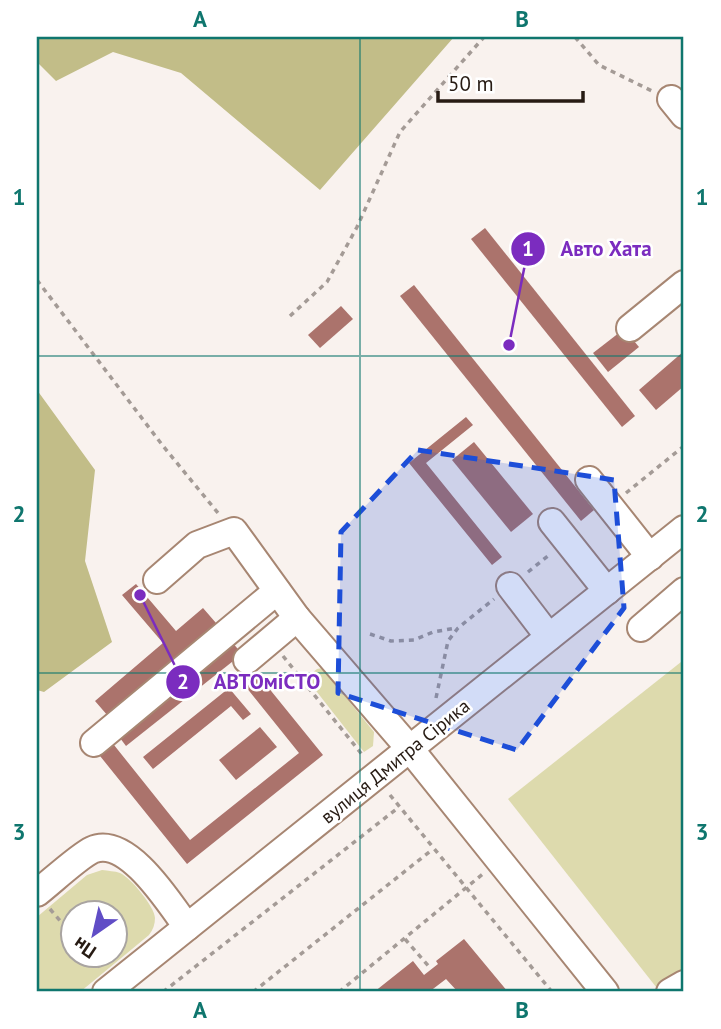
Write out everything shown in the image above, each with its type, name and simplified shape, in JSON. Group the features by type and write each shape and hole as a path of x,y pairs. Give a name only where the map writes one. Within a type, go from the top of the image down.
{"street":[{"path":"630,328 684,284"},
{"path":"589,480 650,557"},
{"path":"552,522 607,591"},
{"name":"вулиця Дмитра Сірика","path":"106,992 133,984 187,927 684,529"},
{"path":"157,580 197,545 234,531 297,618 410,749 605,992"},
{"path":"510,586 550,637"},
{"path":"94,743 277,591"},
{"path":"641,628 684,591"},
{"path":"247,660 297,618"},
{"path":"40,898 93,849 110,849 133,859 187,927"},
{"path":"670,992 684,984"}],"path":[{"path":"290,316 327,282 357,228 400,132 484,37"},
{"path":"575,37 599,65 620,73 678,107"},
{"path":"37,280 163,446 234,531"},
{"path":"370,634 391,641 414,640 433,632 458,628 444,652 436,699 435,729"},
{"path":"271,641 377,775 399,807 552,992"},
{"path":"163,992 399,807"},
{"path":"253,992 433,849"},
{"path":"340,992 499,861"},
{"path":"40,898 60,921"},
{"path":"405,939 431,970"}],"highlighted area":[{"path":"418,450 614,480 624,608 517,750 338,693 341,532"}],"shaded area":[{"path":"37,37 454,37 320,190 181,73 113,52 56,81 37,62"},
{"path":"37,390 95,470 85,561 112,642 44,692 37,690"},
{"path":"681,662 684,666 684,992 660,992 508,799"},
{"path":"322,668 374,732 373,746 364,752 306,678"},
{"path":"102,870 118,872 130,880 151,907 155,918 149,935 130,951 130,900 60,900 60,970 107,970 80,992 41,992 37,987 37,917 87,875"}],"building":[{"path":"485,228 635,416 622,427 471,239"},
{"path":"414,285 594,510 581,521 400,296"},
{"path":"341,306 353,319 320,348 308,335"},
{"path":"624,329 639,347 608,372 593,353"},
{"path":"684,351 684,386 656,410 639,390"},
{"path":"466,417 473,425 426,463 502,557 492,565 409,463"},
{"path":"474,442 533,514 511,532 452,460"},
{"path":"136,584 176,631 203,608 216,623 108,716 95,701 163,643 122,595"},
{"path":"232,642 242,654 126,746 117,734"},
{"path":"249,667 255,675 244,683 238,675"},
{"path":"259,676 323,755 187,864 96,751 110,740 190,840 299,753 246,687"},
{"path":"229,688 251,714 243,720 231,706 153,769 143,757"},
{"path":"260,727 277,747 236,780 219,760"},
{"path":"464,939 508,992 458,992 446,979 429,992 374,992 413,961 424,975 438,964 436,961"}],"place":[{"name":"Авто Хата","path":"509,345"},
{"name":"АВТОміСТО","path":"140,595"}]}
